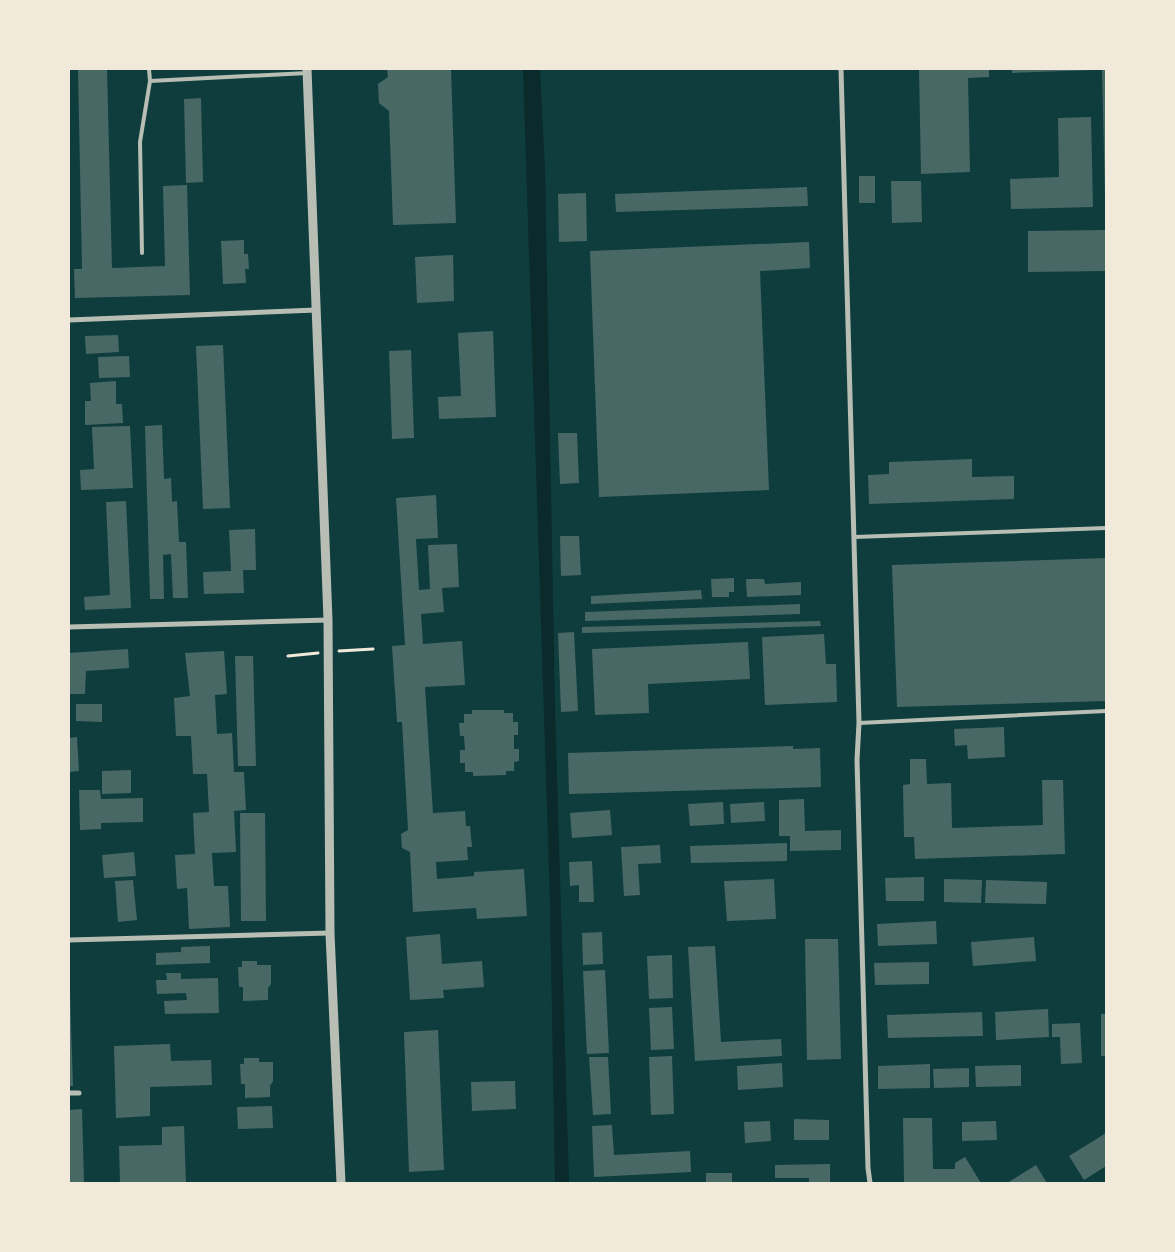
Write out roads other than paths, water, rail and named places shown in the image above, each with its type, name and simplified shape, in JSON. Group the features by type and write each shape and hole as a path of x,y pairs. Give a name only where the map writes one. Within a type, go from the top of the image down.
{"street":[{"path":"840,69 859,724 857,760 868,1168 870,1183"},
{"path":"307,71 328,620 330,933 341,1183"},
{"path":"69,320 316,310"},
{"path":"69,627 328,620"},
{"path":"69,940 330,933"},
{"path":"69,1093 79,1093"}],"lane":[{"path":"142,253 140,142 150,81 149,69"},
{"path":"150,81 307,71"},
{"path":"854,537 1106,528"},
{"path":"859,724 1106,712"}],"water":[{"path":"523,69 540,69 545,169 555,706 569,1183 555,1183 550,902"}]}
